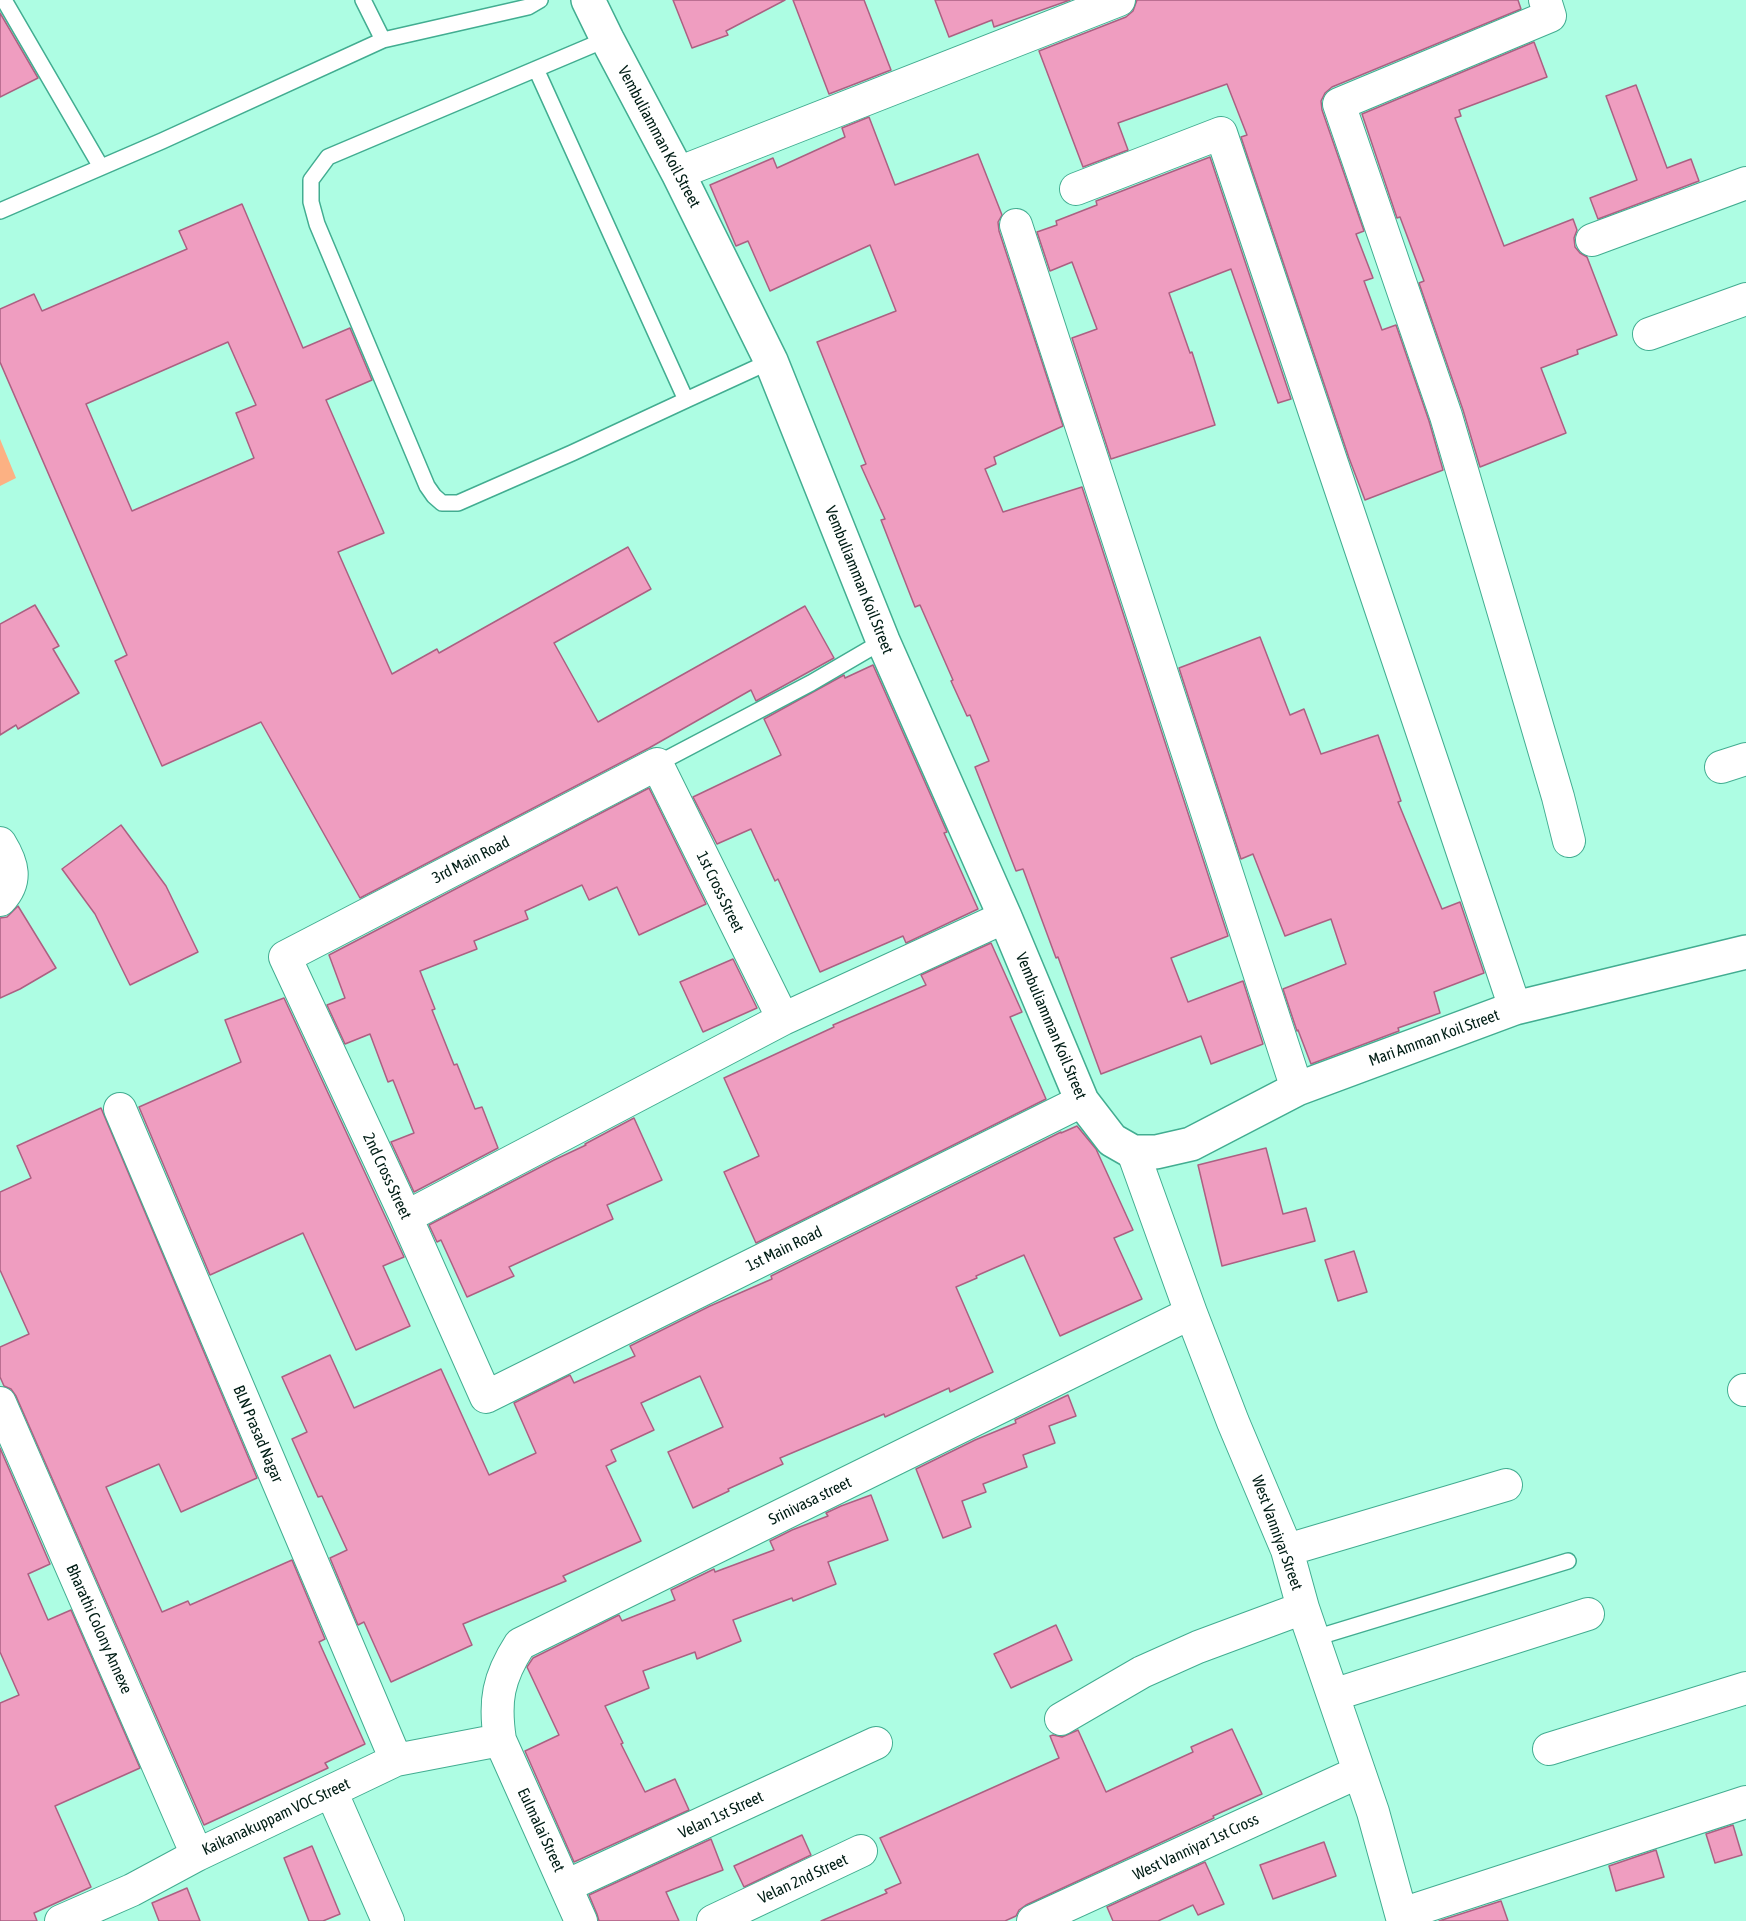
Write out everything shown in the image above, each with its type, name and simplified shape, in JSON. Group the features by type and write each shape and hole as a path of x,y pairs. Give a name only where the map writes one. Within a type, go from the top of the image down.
{"street":[{"name":"Vembuliamman Koil Street","path":"588,0 678,173 771,361 883,641 1005,917 1082,1101 1112,1140 1133,1152"},
{"path":"678,173 1119,0"},
{"path":"1545,0 1550,16 1338,104 1446,416 1569,841"},
{"path":"1076,189 1221,133 1515,1008"},
{"path":"1592,240 1746,183"},
{"path":"1016,225 1297,1089"},
{"path":"1648,334 1746,298"},
{"name":"3rd Main Road","path":"285,957 657,764"},
{"name":"1st Cross Street","path":"657,764 783,1019"},
{"path":"0,843 10,867 12,883 0,900"},
{"path":"406,1217 783,1019 1005,917"},
{"name":"Mari Amman Koil Street","path":"1133,1152 1156,1152 1191,1144 1297,1089 1515,1008 1746,952"},
{"name":"2nd Cross Street","path":"285,957 406,1217 486,1397"},
{"name":"1st Main Road","path":"486,1397 1082,1101"},
{"name":"BLN Prasad Nagar","path":"120,1108 396,1760"},
{"name":"West Vanniyar Street","path":"1133,1152 1233,1422 1287,1550 1304,1608 1373,1812 1403,1918"},
{"name":"Srinivasa street","path":"500,1740 497,1719 498,1694 507,1664 520,1644 1191,1313"},
{"name":"Bharathi Colony Annexe","path":"0,1403 197,1855"},
{"path":"1287,1550 1506,1485"},
{"path":"1060,1719 1142,1672 1198,1647 1304,1608"},
{"path":"1334,1695 1588,1614"},
{"path":"1549,1749 1746,1688"},
{"name":"Kaikanakuppam VOC Street","path":"61,1921 132,1890 197,1855 396,1760 500,1740"},
{"name":"Eulmalai Street","path":"500,1740 581,1921"},
{"name":"Velan 1st Street","path":"566,1886 876,1743"},
{"name":"West Vanniyar 1st Cross","path":"1034,1921 1359,1772"},
{"path":"331,1791 388,1921"},
{"path":"1403,1918 1746,1802"},
{"name":"Velan 2nd Street","path":"713,1921 861,1851"}],"lane":[{"path":"4,0 101,167"},
{"path":"363,0 383,40"},
{"path":"0,211 383,40 528,8 540,0"},
{"path":"607,39 328,157 311,180 311,202 317,224 427,486 442,503 458,503 771,361"},
{"path":"536,69 686,400"},
{"path":"657,764 811,683 883,641"},
{"path":"1315,1638 1568,1561"}],"shaded area":[{"path":"0,439 16,478 0,486"}],"building":[{"path":"673,0 785,0 726,31 728,35 692,48"},
{"path":"793,0 864,0 891,70 829,94"},
{"path":"935,0 1070,0 994,27 992,20 949,37"},
{"path":"1137,0 1518,0 1521,9 1332,87 1321,101 1322,110 1364,231 1356,234 1373,278 1364,281 1382,330 1396,325 1443,470 1365,500 1241,137 1247,135 1227,84 1118,123 1128,150 1083,167 1039,51 1126,17 1133,11"},
{"path":"0,13 38,78 0,97"},
{"path":"1534,42 1547,77 1459,110 1461,116 1455,118 1504,246 1573,219 1577,230 1574,238 1575,247 1587,257 1617,335 1577,350 1578,354 1541,368 1566,433 1480,467 1463,410 1419,283 1424,281 1400,217 1397,218 1362,114"},
{"path":"1636,85 1667,168 1691,159 1699,181 1598,219 1590,198 1637,180 1606,96"},
{"path":"869,117 895,185 978,154 1002,215 998,222 999,231 1063,426 994,457 996,464 985,469 1003,512 1082,487 1228,936 1171,958 1188,1002 1243,981 1263,1044 1211,1064 1201,1036 1101,1074 1023,869 1016,871 975,767 989,761 970,715 967,716 951,681 953,680 920,605 915,607 881,520 885,519 861,466 866,464 817,342 896,311 870,245 770,291 748,241 736,246 710,185 773,158 777,168 845,137 842,128"},
{"path":"1210,157 1291,399 1278,403 1231,269 1169,293 1190,353 1192,352 1215,425 1111,459 1072,338 1097,329 1072,262 1050,271 1037,232 1057,225 1056,221 1097,205 1096,201"},
{"path":"242,204 303,348 350,328 372,380 326,400 384,533 338,552 392,674 437,649 439,653 628,547 651,589 554,643 598,722 805,606 834,658 756,701 751,690 649,748 360,898 261,722 162,766 115,661 127,655 0,362 0,309 34,294 42,311 187,249 179,231","holes":["228,342 256,405 236,413 254,458 132,511 86,404"]},
{"path":"35,605 59,646 53,649 79,693 18,729 16,725 0,735 0,624"},
{"path":"1260,637 1290,715 1304,709 1321,754 1378,735 1401,801 1398,802 1442,909 1460,902 1484,973 1434,992 1440,1013 1311,1064 1283,989 1346,964 1331,919 1285,936 1253,854 1241,859 1179,668"},
{"path":"873,665 947,832 944,833 978,909 906,943 903,936 820,972 778,879 775,881 751,829 717,844 693,797 781,755 764,719 844,675 845,678"},
{"path":"649,788 706,904 639,935 617,887 589,900 582,885 525,911 528,919 474,941 477,949 420,971 435,1009 432,1010 454,1065 457,1064 475,1109 482,1107 498,1148 414,1192 391,1142 414,1133 393,1080 388,1082 370,1034 345,1044 327,1005 345,998 329,955"},
{"path":"121,825 166,886 198,952 130,985 95,914 62,869"},
{"path":"18,906 56,968 0,998 0,918 7,917"},
{"path":"991,943 1022,1012 1010,1017 1046,1099 756,1243 724,1172 759,1156 724,1078 834,1027 833,1025 926,985 921,975"},
{"path":"733,959 757,1008 703,1032 680,982"},
{"path":"284,998 404,1257 383,1266 410,1326 356,1350 303,1233 210,1275 139,1107 241,1062 225,1020"},
{"path":"101,1108 257,1478 181,1512 159,1464 106,1487 162,1612 188,1601 190,1605 292,1560 325,1639 319,1642 365,1744 325,1763 328,1768 204,1825 16,1396 11,1389 4,1386 0,1377 0,1347 29,1334 0,1270 0,1192 31,1178 17,1146"},
{"path":"634,1118 662,1180 607,1205 613,1219 509,1267 514,1276 467,1297 441,1240 437,1242 429,1225"},
{"path":"1077,1126 1096,1149 1133,1230 1114,1238 1142,1299 1060,1336 1024,1255 976,1276 977,1278 956,1287 993,1372 950,1392 949,1388 885,1417 884,1414 780,1458 783,1464 693,1508 668,1452 723,1427 700,1376 641,1403 654,1430 611,1450 616,1461 606,1466 641,1541 563,1576 566,1581 463,1624 472,1645 391,1682 364,1622 358,1625 330,1558 347,1550 322,1496 318,1497 292,1439 307,1432 282,1377 330,1355 354,1408 441,1369 489,1475 536,1453 514,1403 570,1375 574,1383 635,1356 630,1346 710,1306 772,1279 771,1276"},
{"path":"1266,1148 1283,1214 1306,1208 1315,1241 1222,1266 1198,1165"},
{"path":"1354,1251 1367,1292 1338,1301 1325,1260"},
{"path":"1068,1395 1076,1416 1049,1426 1055,1443 1023,1455 1027,1467 983,1484 986,1492 962,1501 971,1527 943,1538 916,1469 1016,1423 1015,1420"},
{"path":"0,1448 50,1564 28,1574 48,1620 71,1610 140,1768 55,1806 91,1887 34,1913 37,1921 0,1921 0,1703 19,1695 0,1652"},
{"path":"871,1495 888,1540 828,1562 836,1584 793,1601 792,1598 733,1620 741,1641 697,1659 695,1652 643,1671 649,1688 605,1706 645,1792 675,1779 689,1810 574,1862 525,1751 559,1735 527,1667 533,1658 619,1615 622,1621 675,1600 671,1590 714,1569 715,1572 774,1550 770,1541 828,1516 826,1513 841,1506"},
{"path":"1056,1625 1072,1660 1011,1688 994,1654"},
{"path":"1232,1729 1262,1794 1026,1905 1019,1910 1016,1916 1005,1921 821,1921 887,1893 885,1890 901,1883 880,1838 1059,1758 1050,1736 1062,1737 1078,1730 1106,1792 1193,1752 1191,1747"},
{"path":"1733,1825 1742,1855 1715,1863 1706,1834"},
{"path":"802,1835 811,1855 744,1887 734,1866"},
{"path":"711,1839 723,1870 666,1892 679,1921 599,1921 589,1895"},
{"path":"1324,1842 1336,1876 1273,1899 1260,1865"},
{"path":"312,1846 340,1914 323,1921 309,1921 284,1858"},
{"path":"1656,1850 1664,1877 1616,1891 1609,1866"},
{"path":"1205,1862 1224,1904 1198,1915 1193,1905 1158,1921 1113,1921 1107,1907"},
{"path":"187,1888 200,1921 159,1921 152,1903"},
{"path":"1501,1901 1508,1921 1439,1921"}]}
